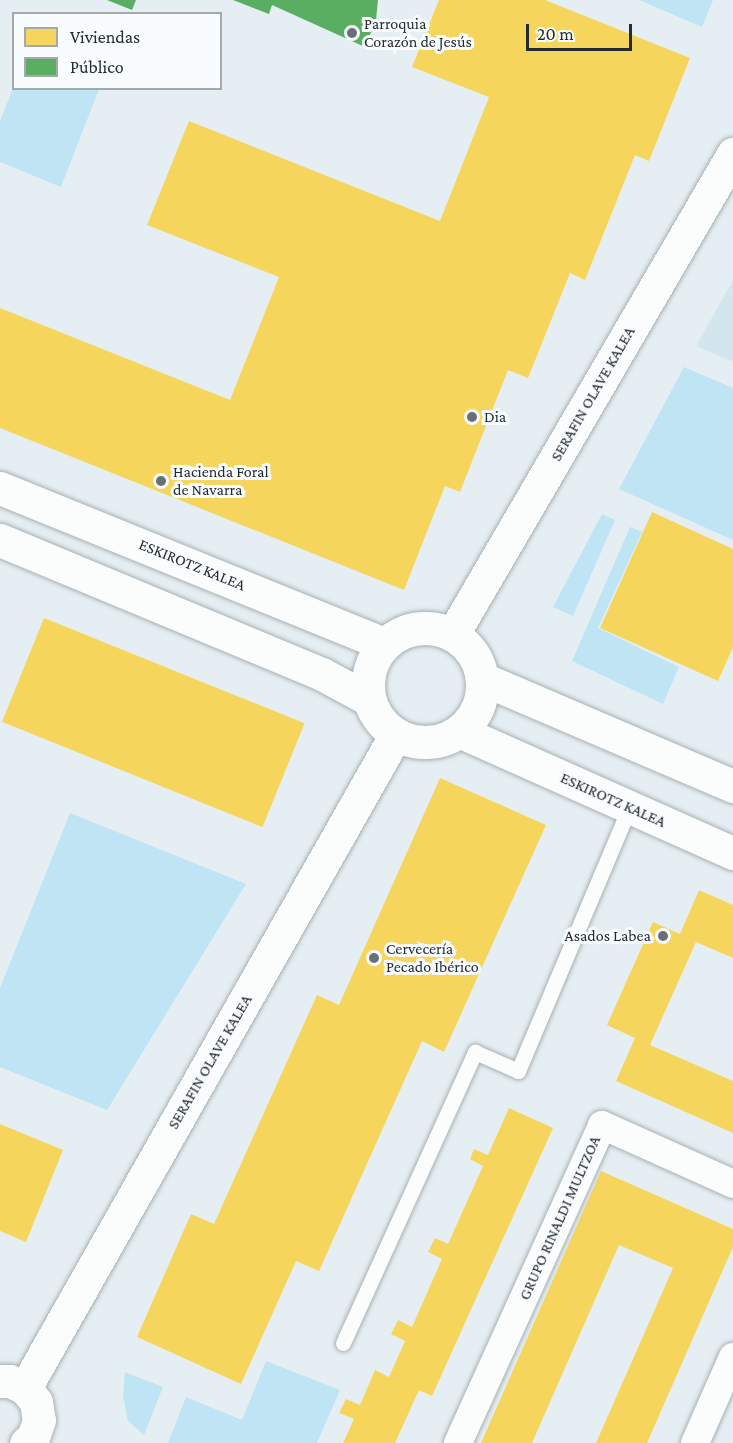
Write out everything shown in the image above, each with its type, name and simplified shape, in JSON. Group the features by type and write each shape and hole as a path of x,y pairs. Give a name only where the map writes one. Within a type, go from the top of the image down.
{"main road":[{"name":"SERAFIN OLAVE KALEA","path":"453,634 733,154"},
{"name":"ESKIROTZ KALEA","path":"0,488 384,644"},
{"path":"2,546 322,674 368,699"},
{"path":"429,627 453,634 473,653 483,679 478,708 461,732 428,744 395,736 378,720 368,699 369,669 384,644 405,631 429,627"},
{"path":"483,679 733,786"},
{"name":"ESKIROTZ KALEA","path":"461,732 733,853"},
{"name":"SERAFIN OLAVE KALEA","path":"13,1385 395,736"},
{"path":"13,1385 36,1402 39,1420 33,1441"}],"street":[{"name":"GRUPO RINALDI MULTZOA","path":"459,1443 602,1125 733,1184"},
{"path":"695,1443 733,1358"}],"lane":[{"path":"344,1343 475,1052 518,1071 629,808"}],"shaded area":[{"path":"639,0 713,0 702,27"},
{"path":"12,90 99,90 61,187 0,162 0,121"},
{"path":"733,280 733,362 696,346"},
{"path":"684,367 733,388 733,540 619,489"},
{"path":"602,514 615,520 573,616 553,607"},
{"path":"630,527 642,532 598,628 679,667 663,704 572,661"},
{"path":"70,813 246,884 107,1110 0,1067 0,988"},
{"path":"266,1361 340,1390 317,1443 168,1443 186,1397 242,1420"},
{"path":"125,1372 163,1387 144,1435 128,1421 123,1396"}],"building: Viviendas":[{"path":"439,0 545,0 690,58 649,161 635,155 585,280 570,273 528,378 508,370 460,492 445,486 404,590 0,428 0,308 230,400 279,277 147,225 189,121 440,221 489,97 412,67"},
{"path":"652,512 733,549 733,647 718,681 600,628"},
{"path":"44,618 305,723 263,827 2,722"},
{"path":"440,778 546,825 444,1052 422,1041 319,1271 296,1261 241,1384 137,1337 191,1214 214,1224 317,995 339,1005"},
{"path":"699,890 733,905 733,958 696,942 650,1045 733,1081 733,1133 616,1081 635,1038 607,1025 653,922 680,934"},
{"path":"509,1108 553,1128 432,1396 419,1390 395,1443 343,1443 354,1419 339,1413 346,1399 360,1405 375,1370 389,1377 405,1341 391,1334 398,1320 412,1327 442,1259 428,1252 435,1238 448,1244 483,1166 470,1159 474,1149 488,1155"},
{"path":"0,1124 63,1150 26,1242 0,1231"},
{"path":"601,1171 733,1229 733,1247 647,1443 596,1443 673,1268 619,1245 532,1443 481,1443"}],"building: Público":[{"path":"107,0 136,0 132,10"},
{"name":"Parroquia Corazón de Jesús","path":"233,0 378,0 376,20 365,47 272,5 269,14"}],"place":[{"name":"Parroquia Corazón de Jesús","path":"352,33"},
{"name":"Dia","path":"472,417"},
{"name":"Hacienda Foral de Navarra","path":"161,481"},
{"name":"Asados Labea","path":"663,936"},
{"name":"Cervecería Pecado Ibérico","path":"374,958"}]}
